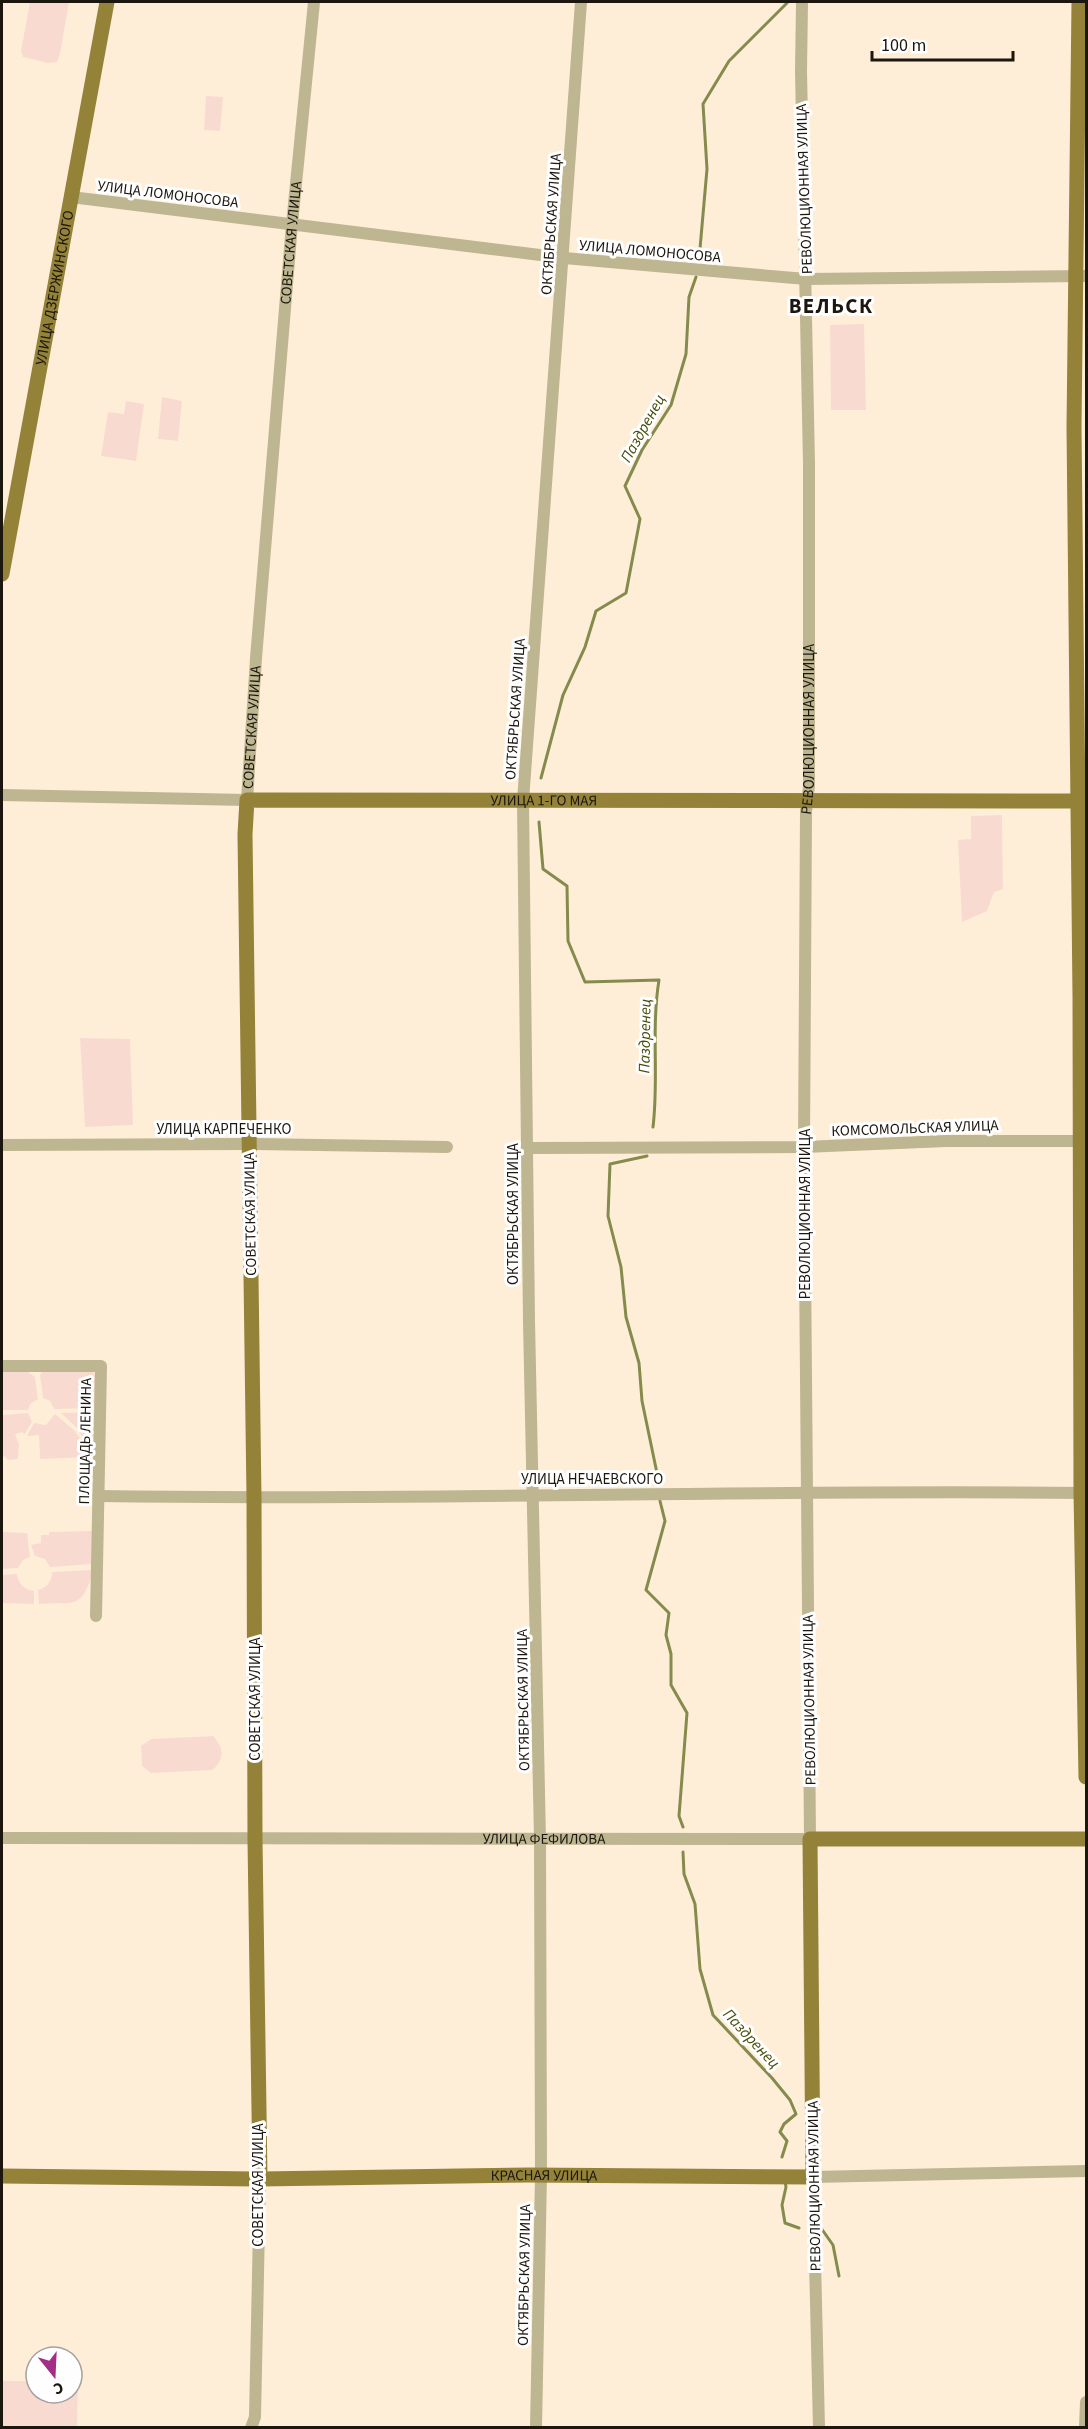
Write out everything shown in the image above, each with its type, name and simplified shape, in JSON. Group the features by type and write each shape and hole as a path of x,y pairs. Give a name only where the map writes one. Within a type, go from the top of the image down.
{"main road":[{"name":"УЛИЦА ДЗЕРЖИНСКОГО","path":"2,574 107,2"},
{"path":"1079,2 1086,1777"},
{"name":"УЛИЦА 1-ГО МАЯ","path":"247,800 1082,801"},
{"name":"СОВЕТСКАЯ УЛИЦА","path":"247,800 245,834 260,2179"},
{"name":"УЛИЦА ФЕФИЛОВА","path":"810,1839 1086,1839"},
{"name":"РЕВОЛЮЦИОННАЯ УЛИЦА","path":"810,1839 813,2176"},
{"name":"КРАСНАЯ УЛИЦА","path":"2,2176 260,2179 541,2175 813,2176"}],"street":[{"name":"СОВЕТСКАЯ УЛИЦА","path":"247,800 256,658 292,224 314,2"},
{"name":"ОКТЯБРЬСКАЯ УЛИЦА","path":"536,2427 541,2175 540,1839 529,1322 523,801 581,2"},
{"name":"РЕВОЛЮЦИОННАЯ УЛИЦА","path":"802,2 801,71 809,464 804,1147 810,1839"},
{"name":"УЛИЦА ЛОМОНОСОВА","path":"71,197 564,258 806,279 1081,276"},
{"name":"УЛИЦА 1-ГО МАЯ","path":"2,795 247,800"},
{"name":"КОМСОМОЛЬСКАЯ УЛИЦА","path":"528,1148 804,1147 946,1141 1084,1141"},
{"name":"УЛИЦА КАРПЕЧЕНКО","path":"2,1145 249,1144 447,1147"},
{"name":"ПЛОЩАДЬ ЛЕНИНА","path":"2,1366 101,1366 96,1616"},
{"name":"УЛИЦА НЕЧАЕВСКОГО","path":"98,1496 254,1498 534,1494 1084,1493"},
{"name":"УЛИЦА ФЕФИЛОВА","path":"2,1838 810,1839"},
{"name":"КРАСНАЯ УЛИЦА","path":"813,2176 1086,2171"},
{"name":"РЕВОЛЮЦИОННАЯ УЛИЦА","path":"813,2176 819,2427"},
{"name":"СОВЕТСКАЯ УЛИЦА","path":"251,2427 255,2417 260,2179"},
{"path":"1085,2427 1086,2402"}],"shaded area":[{"path":"30,2 69,2 57,62 48,63 23,57 21,51"},
{"path":"206,96 223,97 220,131 204,130"},
{"path":"864,324 866,410 831,410 830,325"},
{"path":"162,397 182,401 178,441 158,439"},
{"path":"126,401 144,404 136,461 101,456 108,412 124,414"},
{"path":"1002,815 1003,889 994,892 987,911 962,922 958,840 971,839 971,816"},
{"path":"80,1038 130,1039 133,1125 85,1127"},
{"path":"2,1369 24,1369 35,1377 38,1399 30,1404 28,1410 2,1410"},
{"path":"43,1370 92,1370 97,1380 97,1408 54,1409 50,1401 43,1398 40,1375"},
{"path":"94,1412 95,1455 85,1443 78,1429 61,1413"},
{"path":"28,1413 32,1422 24,1435 23,1432 15,1434 19,1444 18,1459 8,1460 2,1454 2,1415"},
{"path":"55,1414 75,1431 92,1457 40,1459 39,1435 27,1436 34,1423 46,1425"},
{"path":"93,1531 93,1564 50,1567 45,1559 35,1556 31,1545 41,1543 41,1535 49,1535 49,1532"},
{"path":"2,1532 27,1533 30,1557 23,1560 18,1568 2,1569"},
{"path":"93,1570 85,1593 75,1602 39,1604 38,1590 48,1584 52,1572"},
{"path":"17,1574 22,1586 34,1591 34,1604 2,1603 2,1575"},
{"path":"213,1736 222,1753 220,1761 213,1770 151,1773 142,1766 141,1746 151,1739"},
{"path":"2,2381 24,2381 24,2405 77,2405 77,2427 2,2427"}],"waterway":[{"name":"Паздренец","path":"699,260 707,169 703,104 729,61 787,3"},
{"name":"Паздренец","path":"541,778 563,695 585,647 596,611 626,593 640,519 625,486 642,450 671,405 686,354 689,297 696,277"},
{"name":"Паздренец","path":"539,822 543,869 567,886 568,941 585,982 659,980 653,1127"},
{"name":"Паздренец","path":"647,1156 610,1164 608,1216 621,1267 626,1317 639,1363 642,1401 658,1478"},
{"name":"Паздренец","path":"660,1501 665,1521 646,1590 669,1613 666,1635 671,1654 671,1685 687,1713 679,1816 683,1827"},
{"name":"Паздренец","path":"683,1852 684,1874 695,1904 700,1969 713,2015 772,2078 790,2100 796,2114 784,2124 780,2132 787,2141 782,2157"},
{"name":"Паздренец","path":"785,2182 782,2205 785,2223 799,2228"},
{"name":"Паздренец","path":"821,2228 833,2245 839,2276"}],"district":[{"name":"ВЕЛЬСК","path":"831,306"}]}
